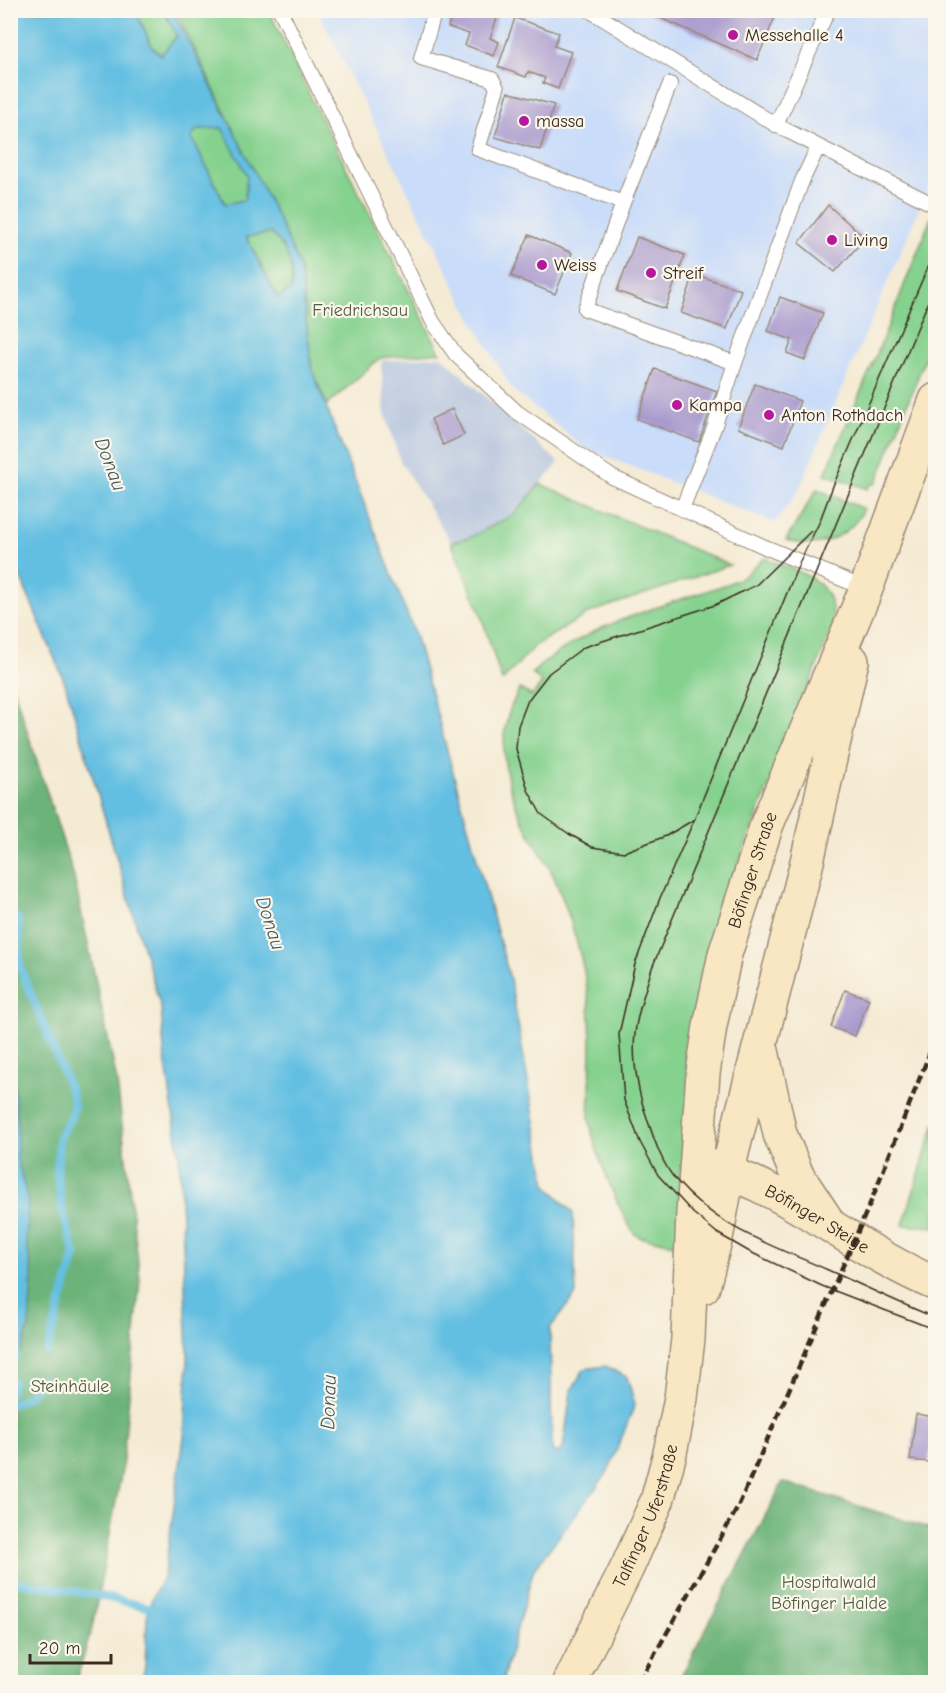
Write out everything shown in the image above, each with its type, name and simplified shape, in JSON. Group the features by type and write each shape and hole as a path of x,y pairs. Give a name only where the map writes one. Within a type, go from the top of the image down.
{"street":[{"name":"Böfinger Straße","path":"697,1162 703,1073 725,954 767,824 865,591 936,400"},
{"name":"Böfinger Straße","path":"728,1172 806,866 865,591"},
{"path":"758,853 770,865 786,873 806,866"},
{"path":"760,1040 780,1134 797,1175 831,1226"},
{"name":"Böfinger Steige","path":"697,1162 762,1185 856,1243 911,1274 936,1284"},
{"name":"Talfinger Uferstraße","path":"570,1683 627,1568 657,1500 670,1452 681,1398 688,1339 697,1162"},
{"name":"Talfinger Uferstraße","path":"688,1339 717,1233 728,1172"}],"lane":[{"path":"280,10 433,322 448,347 517,412 612,477 865,591"},
{"path":"435,10 421,58 492,79 497,88 478,149 623,203"},
{"path":"589,10 776,124 936,206"},
{"path":"776,124 828,10"},
{"path":"670,84 623,203 585,309 735,363"},
{"path":"682,509 714,428 801,181 818,147"}],"shaded area":[{"path":"318,11 935,11 935,172 798,491 775,523 584,448 512,389 467,311"},
{"path":"441,356 559,463 515,513 469,538 451,542 400,461 385,414 381,361"}],"green space":[{"path":"136,11 164,11 177,36 161,55 152,47"},
{"name":"Friedrichsau","path":"176,11 269,11 440,352 380,358 327,405 312,370 300,268"},
{"path":"222,127 247,175 245,200 225,204 191,136 198,129"},
{"path":"931,218 936,220 935,333 876,484 870,484 868,489 825,474 874,361"},
{"path":"270,233 285,251 292,273 291,289 278,299 246,237"},
{"path":"540,484 730,565 589,613 537,644 502,681 480,612 451,542 469,538 515,514"},
{"path":"817,489 864,509 850,528 831,540 809,544 786,540"},
{"path":"764,558 804,574 823,588 829,598 832,611 832,628 728,889 698,1016 680,1245 639,1237 634,1233 620,1208 600,1159 589,1116 590,1019 582,962 557,885 514,799 505,767 504,736 512,704 520,689 532,696 542,683 532,673 553,656 576,641 624,619 743,577"},
{"name":"Steinhäule","path":"11,681 73,873 117,1081 140,1279 122,1470 92,1628 76,1682 11,1682 11,1353 21,1352 32,1274 26,1241 28,1201 17,1159 17,1122 14,1087 11,1079"},
{"path":"935,1123 935,1227 903,1225"},
{"name":"Hospitalwald Böfinger Halde","path":"783,1482 935,1530 935,1682 678,1682"}],"water":[{"name":"Donau","path":"10,11 136,11 152,47 161,55 177,36 164,11 173,11 279,220 300,268 312,370 415,634 510,979 546,1184 573,1213 576,1294 550,1328 552,1450 558,1453 563,1448 571,1391 584,1369 606,1366 627,1377 635,1404 608,1472 534,1569 502,1682 141,1682 145,1667 147,1616 151,1601 164,1575 184,1437 188,1356 179,1153 164,1051 161,1008 65,683 11,555","holes":["222,128 247,175 245,200 225,204 191,136 198,129","270,233 285,251 292,274 291,289 278,298 246,237"]},
{"path":"11,1079 14,1087 17,1122 17,1159 28,1201 26,1241 32,1274 29,1326 21,1352 11,1353"}],"building":[{"path":"454,10 500,10 490,38 499,42 494,56 465,45 469,34 448,27"},
{"name":"Messehalle 4","path":"642,10 778,10 757,60"},
{"path":"515,18 559,33 554,46 571,52 558,89 543,83 545,78 528,72 526,77 498,67"},
{"name":"massa","path":"508,92 554,105 540,150 495,137"},
{"name":"Living","path":"828,205 865,238 835,272 799,243"},
{"name":"Weiss","path":"529,235 572,253 555,294 511,276"},
{"name":"Streif","path":"637,237 685,255 665,309 617,291"},
{"path":"694,274 741,290 727,329 681,313"},
{"path":"780,297 823,313 805,360 787,353 792,340 768,331"},
{"name":"Kampa","path":"655,369 717,391 699,442 637,419"},
{"name":"Anton Rothdach","path":"755,384 800,401 784,446 738,428"},
{"path":"452,409 464,435 443,445 431,419"},
{"path":"845,990 869,999 855,1036 831,1027"},
{"path":"916,1414 935,1417 929,1462 910,1460"}],"waterway":[{"path":"10,911 18,920 20,967 71,1092 74,1106 70,1119 59,1137 57,1174 62,1209 75,1255 47,1351"},
{"path":"15,1341 15,1359"},
{"path":"10,1405 29,1396 42,1379"},
{"path":"10,1393 13,1382"},
{"path":"10,1581 92,1594 160,1610"}],"tram line":[{"path":"936,248 819,523 800,561 660,898 635,964 619,1034 624,1100 640,1142 658,1175 693,1213 717,1233 748,1251 822,1286 936,1330"},
{"path":"936,283 652,968 638,1017 634,1043 638,1086 655,1140 671,1173 692,1197 747,1234 936,1318"},
{"path":"695,819 666,836 624,852 592,847 569,834 541,814 528,790 516,749 518,726 528,700 549,673 584,647 715,605 756,585 811,531"}],"railway":[{"path":"639,1682 737,1509 872,1199 936,1037"}],"place":[{"name":"Messehalle 4","path":"733,35"},
{"name":"massa","path":"524,121"},
{"name":"Living","path":"832,240"},
{"name":"Weiss","path":"542,265"},
{"name":"Streif","path":"651,273"},
{"name":"Kampa","path":"677,405"},
{"name":"Anton Rothdach","path":"769,415"}]}
